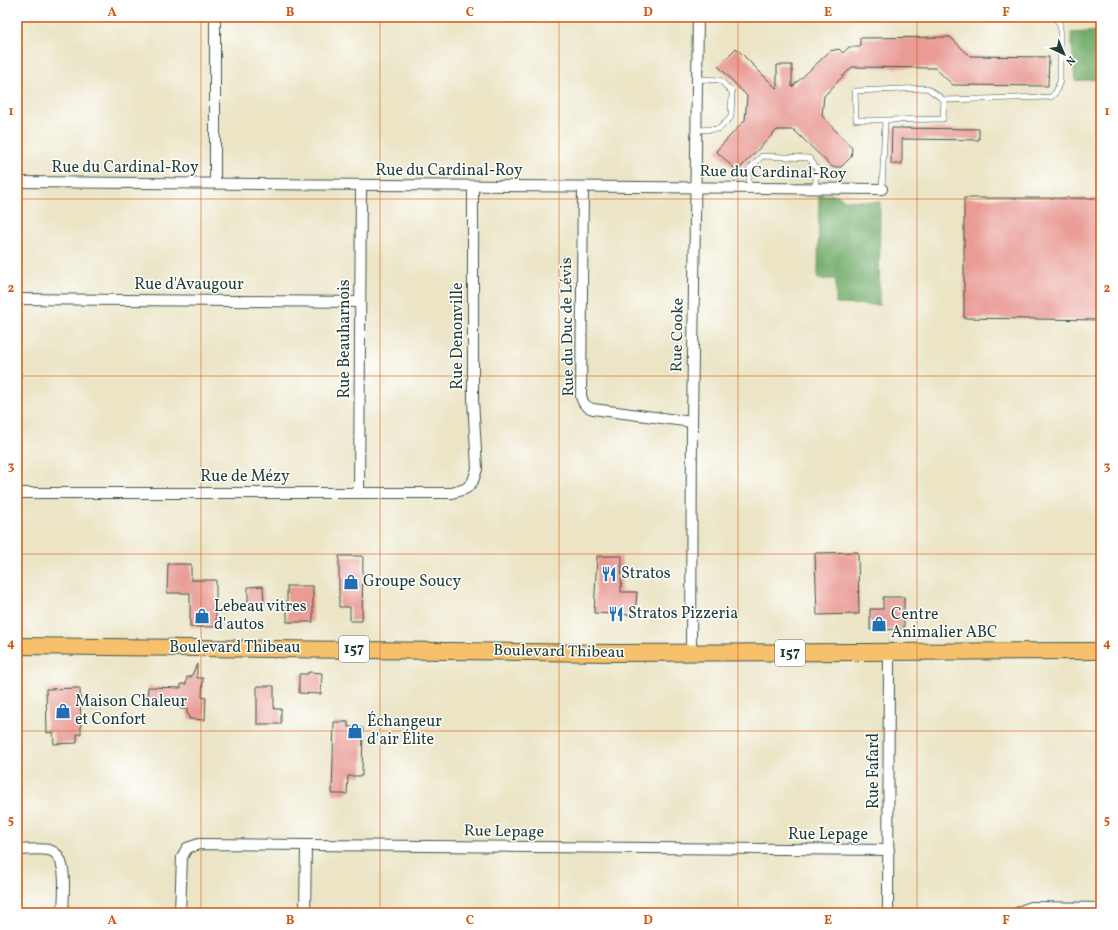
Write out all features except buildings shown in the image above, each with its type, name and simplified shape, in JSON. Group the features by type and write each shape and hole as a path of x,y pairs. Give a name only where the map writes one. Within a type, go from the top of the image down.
{"main road":[{"name":"Boulevard Thibeau","path":"17,646 358,649 560,653 889,653 1101,651"}],"street":[{"path":"215,183 216,17"},
{"name":"Rue Cooke","path":"691,653 692,422 698,17"},
{"name":"Rue du Cardinal-Roy","path":"17,182 882,189"},
{"name":"Rue Beauharnois","path":"359,492 361,185"},
{"name":"Rue Denonville","path":"470,485 477,469 473,399 473,186"},
{"name":"Rue du Duc de Lévis","path":"583,187 582,401 584,405 593,409 692,422"},
{"name":"Rue d'Avaugour","path":"17,299 360,302"},
{"name":"Rue de Mézy","path":"17,493 452,493 465,489 470,485"},
{"name":"Rue Fafard","path":"888,913 889,653"},
{"name":"Rue Lepage","path":"180,913 181,861 184,852 191,846 199,844 889,850"},
{"path":"305,913 306,844"},
{"path":"17,850 48,850 58,856 63,866 63,913"},
{"path":"1017,913 1030,907 1101,908"}],"lane":[{"path":"944,100 943,119 856,120 855,91 927,88 944,100 1050,97 1056,92 1060,81 1060,24 1054,17"},
{"path":"697,130 719,129 731,117 732,92 720,80 698,79"},
{"path":"882,189 885,120"},
{"path":"749,188 750,168 762,156 809,158 817,169 816,189"}],"green space":[{"path":"1101,31 1101,79 1075,81 1071,33"},
{"path":"819,195 837,195 844,200 880,202 879,305 836,304 836,279 818,279"}],"place":[{"name":"Stratos","path":"609,574"},
{"name":"Groupe Soucy","path":"351,582"},
{"name":"Stratos Pizzeria","path":"616,614"},
{"name":"Lebeau vitres d'autos","path":"202,616"},
{"name":"Centre Animalier ABC","path":"879,624"},
{"name":"Maison Chaleur et Confort","path":"63,711"},
{"name":"Échangeur d'air Élite","path":"355,731"}]}
